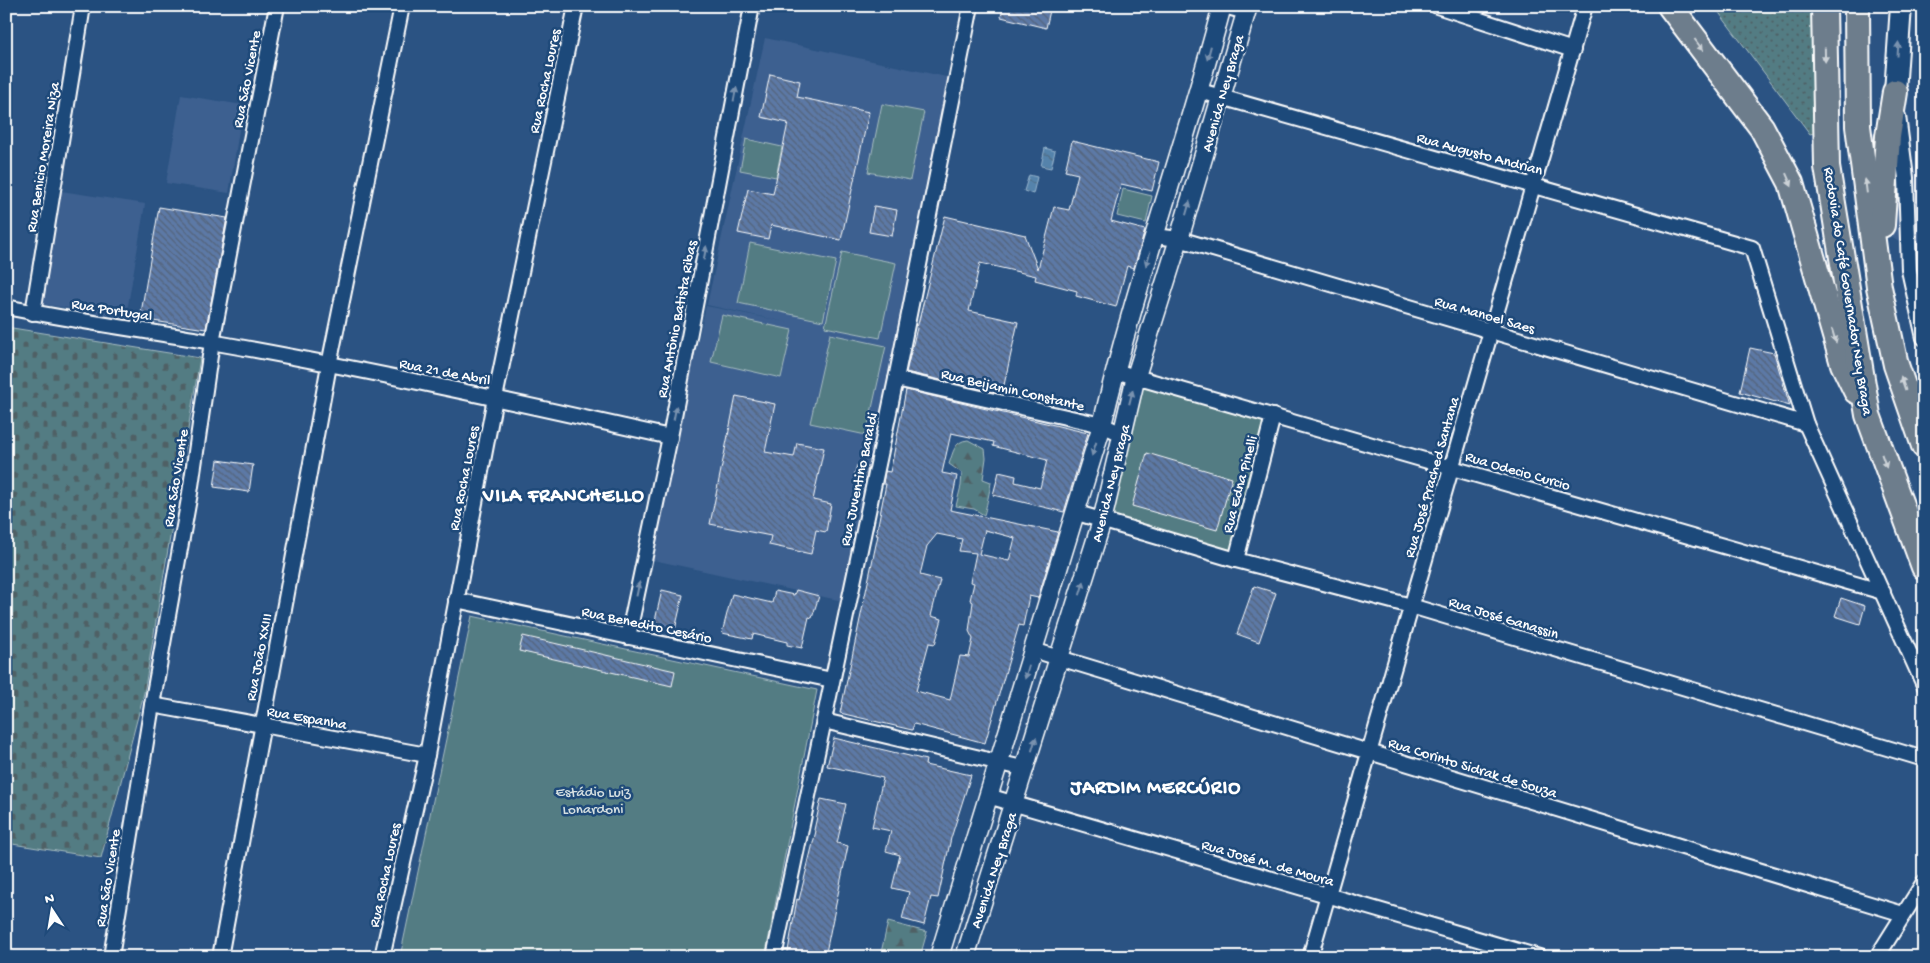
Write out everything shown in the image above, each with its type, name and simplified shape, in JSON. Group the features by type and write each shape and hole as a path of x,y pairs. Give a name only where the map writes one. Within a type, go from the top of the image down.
{"highway":[{"path":"1670,6 1762,128 1792,183 1843,364 1868,415"},
{"name":"Rodovia do Café Governador Ney Braga","path":"1824,6 1827,167 1868,415 1924,567"},
{"name":"Rodovia do Café Governador Ney Braga","path":"1857,6 1858,126 1879,287 1896,365 1924,446"},
{"path":"1879,287 1884,176 1895,92"}],"main road":[{"path":"1895,92 1901,6"}],"street":[{"name":"Rua Benicio Moreira Niza","path":"33,313 82,6"},
{"name":"Rua São Vicente","path":"111,957 152,705 190,493 212,342 275,6"},
{"name":"Rua João XXIII","path":"220,957 330,365 402,6"},
{"name":"Rua Rocha Loures","path":"382,957 427,755 495,398 576,6"},
{"name":"Rua Antônio Batista Ribas","path":"628,637 670,437 752,6"},
{"name":"Rua Juventino Baraldi","path":"774,957 896,379 971,6"},
{"path":"1223,6 1247,9"},
{"name":"Avenida Ney Braga","path":"940,956 1102,425 1115,371 1200,91 1223,6"},
{"path":"1437,6 1573,50"},
{"name":"Rua José Prached Santana","path":"1310,957 1585,6"},
{"name":"Avenida Ney Braga","path":"965,957 1026,769 1102,521 1136,376 1179,240 1247,9"},
{"name":"Rua Augusto Andrian","path":"1200,91 1533,184 1752,248 1806,424"},
{"path":"1895,92 1906,178 1909,270 1924,338"},
{"name":"Rua Manoel Saes","path":"1155,236 1179,240 1806,424"},
{"path":"1909,270 1924,276"},
{"name":"Rua Portugal","path":"6,307 212,342"},
{"name":"Rua 21 de Abril","path":"212,342 495,398 670,437"},
{"name":"Rua Odecio Curcio","path":"1115,371 1882,592"},
{"name":"Rua Beijamin Constante","path":"896,379 1102,425 1122,434"},
{"name":"Rua Edna Pinelli","path":"1236,560 1273,416"},
{"path":"1806,424 1924,685"},
{"name":"Rua José Ganassin","path":"1074,512 1236,560 1411,606 1924,759"},
{"name":"Rua Benedito Cesário","path":"456,600 832,680"},
{"name":"Rua Corinto Sidrak de Souza","path":"1033,650 1903,914"},
{"name":"Rua Espanha","path":"152,705 427,755"},
{"path":"824,721 1026,769"},
{"name":"Rua José M. de Moura","path":"988,796 1539,957"},
{"path":"1877,957 1924,882"}],"shaded area":[{"path":"765,38 951,78 843,601 649,559 706,306 791,323 707,305"},
{"path":"181,95 243,105 229,193 166,183"},
{"path":"1924,164 1924,259 1856,213"},
{"path":"61,191 145,204 126,317 42,304"}],"green space":[{"path":"1714,6 1814,6 1821,131 1810,134"},
{"path":"882,104 924,112 910,180 868,172"},
{"path":"746,139 782,147 776,177 740,170"},
{"path":"1123,189 1152,196 1146,223 1117,216"},
{"path":"750,243 836,261 823,321 738,303"},
{"path":"842,252 896,263 880,338 825,327"},
{"path":"722,315 792,330 781,378 711,362"},
{"path":"6,327 200,358 144,693 101,858 6,843"},
{"path":"830,334 886,346 866,435 810,423"},
{"path":"1140,382 1270,418 1233,555 1105,519"},
{"path":"968,440 985,449 986,458 983,479 991,482 984,515 974,509 956,506 962,473 949,464 957,445"},
{"name":"Estádio Luiz Lonardoni","path":"472,616 817,690 765,957 400,957"},
{"path":"888,922 927,932 920,957 880,957"}],"water":[{"path":"1045,148 1055,151 1051,168 1041,166"},
{"path":"1029,175 1037,177 1033,194 1024,191"}],"building":[{"path":"1003,6 1051,6 1046,28 1001,17"},
{"path":"770,74 800,81 797,97 869,112 841,240 771,225 768,239 738,233 748,189 773,194 788,123 761,117"},
{"path":"1072,141 1159,162 1152,191 1121,184 1111,221 1145,230 1134,268 1127,266 1116,307 1076,296 1077,291 1035,280 1036,276 980,263 969,311 1018,322 1002,394 906,372 945,216 1025,235 1038,269 1054,207 1069,210 1078,174 1065,171"},
{"path":"874,206 897,210 892,236 869,232"},
{"path":"159,207 227,218 206,329 140,319"},
{"path":"1750,348 1774,353 1790,406 1740,392"},
{"path":"906,390 1088,433 1064,512 993,495 999,472 1016,476 1015,482 1040,488 1047,460 993,446 994,442 951,433 942,473 957,476 950,510 1058,532 1038,598 1029,596 1023,626 1019,625 985,743 914,724 912,730 840,713 878,535 876,535 886,484 883,484 885,471 890,472","holes":["985,530 1015,538 1009,561 979,554","937,534 962,539 959,551 976,553 970,582 974,583 970,600 973,602 969,631 973,639 969,657 960,656 950,700 916,691 929,643 935,644 942,619 931,616 940,580 920,575 927,546"]},
{"path":"736,396 775,404 765,452 794,457 797,443 824,448 813,500 831,504 826,532 816,530 811,554 769,545 771,536 710,524"},
{"path":"1147,453 1232,478 1217,530 1132,506"},
{"path":"218,460 253,465 249,492 214,487"},
{"path":"857,465 868,467 866,480 854,477"},
{"path":"1254,586 1276,593 1259,642 1237,634"},
{"path":"662,590 683,595 675,630 654,625"},
{"path":"796,590 819,596 812,618 809,617 802,648 787,645 787,642 753,634 752,639 722,633 732,594 772,603 775,591 794,595"},
{"path":"1841,598 1865,606 1860,624 1835,616"},
{"path":"523,636 675,671 672,686 519,651"},
{"path":"834,738 926,760 925,765 971,775 951,838 938,898 931,897 924,925 902,919 909,892 892,888 900,855 886,851 891,831 872,827 883,778 827,766"},
{"path":"821,799 846,804 837,843 848,846 825,957 787,957 797,899 799,900 816,831 814,830"}],"district":[{"name":"VILA FRANCHELLO","path":"564,494"},
{"name":"JARDIM MERCÚRIO","path":"1156,786"}]}
